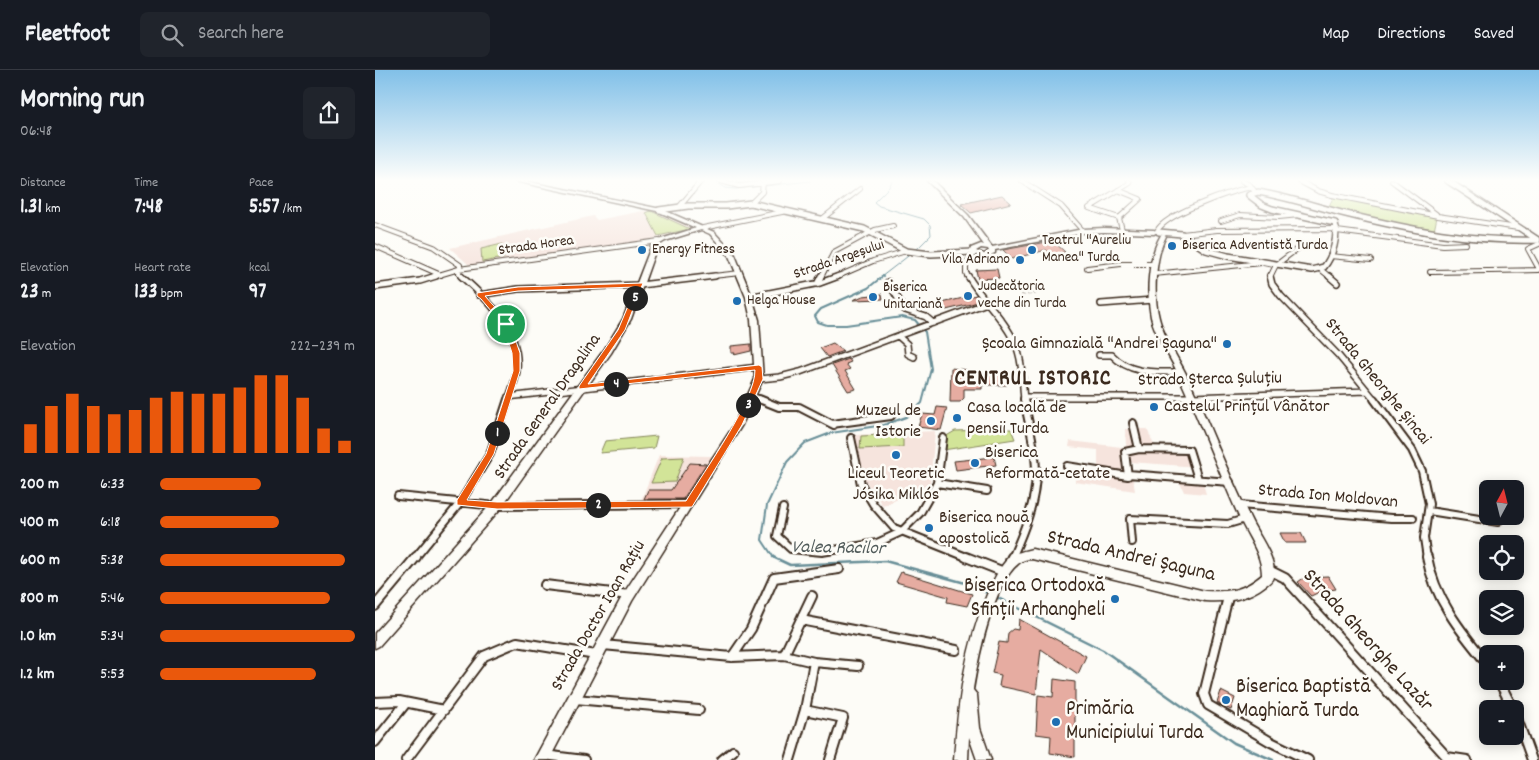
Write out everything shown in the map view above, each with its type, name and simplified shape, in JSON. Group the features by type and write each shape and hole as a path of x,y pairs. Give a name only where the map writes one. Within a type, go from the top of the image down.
{"main road":[{"name":"Strada Doctor Ioan Rațiu","path":"542,757 629,595 738,425 759,379 755,320 749,297 733,255 721,241 703,228 667,213"},
{"path":"963,213 966,216 991,248 993,252 988,255 974,252 979,233"},
{"name":"Strada Horea","path":"659,241 703,228"},
{"path":"991,248 1083,231 1122,230 1159,234 1153,300 1158,330 1181,372 1269,570"},
{"name":"Strada General Dragalina","path":"375,642 497,506 582,388 622,330 652,248 659,241"},
{"name":"Strada Andrei Șaguna","path":"1005,569 1017,557 1032,554 1205,596 1228,597 1242,594 1256,587 1268,577 1269,570"},
{"path":"961,760 964,712 976,636 1005,569"},
{"path":"969,677 973,728 984,760"}],"street":[{"path":"703,228 776,213"},
{"path":"797,213 870,232 907,252 957,254 974,252"},
{"path":"822,219 829,213"},
{"path":"1067,213 1083,231"},
{"path":"1105,213 1119,218"},
{"path":"1119,218 1124,213"},
{"path":"1182,213 1158,228 1159,234 1182,234 1223,229 1337,230 1443,245 1466,244"},
{"path":"1293,213 1332,222 1337,226 1330,256 1325,267 1320,270"},
{"path":"1342,213 1447,235 1539,241"},
{"path":"1424,213 1518,228"},
{"path":"1434,213 1438,216"},
{"path":"1496,213 1539,241"},
{"path":"1221,221 1240,215 1279,217 1300,215"},
{"path":"1119,218 1122,230"},
{"path":"375,225 443,251 457,262 459,274 479,295 484,297 506,324 516,353 517,371 490,454 460,503 375,606"},
{"path":"817,284 832,253 870,232 893,226"},
{"path":"1182,234 1206,250 1228,256 1320,270 1337,283"},
{"name":"Strada Horea","path":"375,287 401,284 459,269 659,241"},
{"path":"1430,272 1539,270 1528,249 1539,241"},
{"path":"375,246 441,275"},
{"path":"1277,263 1297,249"},
{"name":"Strada Argeșului","path":"749,297 817,284 873,261 907,252"},
{"path":"851,438 861,484 873,504 886,520 901,532 1005,569 1018,544 1033,499 1036,460 1017,348 1011,334 987,304 965,270 968,260 974,252"},
{"path":"1330,256 1371,260"},
{"path":"1154,274 1268,262"},
{"name":"Strada Gheorghe Șincai","path":"1277,263 1271,274 1271,283 1282,297 1337,353 1421,464 1429,511 1424,540 1427,560 1447,612 1479,654"},
{"path":"1087,268 1121,264 1155,264"},
{"path":"479,295 518,289 640,285 740,274"},
{"path":"821,276 831,279"},
{"path":"888,282 905,310 926,316 931,323"},
{"path":"1101,304 1153,300"},
{"path":"759,379 780,377 800,372 987,304"},
{"path":"898,336 907,344 908,354 914,357"},
{"path":"1099,355 1112,355 1116,360 1137,372 1181,372"},
{"path":"509,397 759,367"},
{"name":"Strada Șterca Șuluțiu","path":"1024,397 1191,397 1367,391"},
{"path":"752,396 779,407 799,407 833,425 891,416"},
{"path":"1133,423 1139,449"},
{"path":"783,508 777,536 791,549 799,552 822,552 877,543 901,532 920,513 937,483 943,438"},
{"path":"1128,474 1125,452 1139,449 1189,450 1198,479"},
{"path":"1067,466 1128,476 1128,474 1230,482"},
{"path":"937,483 987,491"},
{"path":"398,496 497,506 688,504"},
{"name":"Strada Ion Moldovan","path":"1240,505 1391,518 1413,518"},
{"path":"1429,511 1479,519"},
{"path":"1133,542 1130,519 1228,524 1245,519"},
{"path":"733,657 751,629 774,578 839,569"},
{"name":"Strada Gheorghe Lazăr","path":"1269,570 1285,578 1449,759 1467,760"},
{"path":"545,586 629,595"},
{"path":"784,655 811,596"},
{"path":"1228,597 1204,694 1205,699 1208,705 1271,742 1308,760"},
{"path":"801,620 957,650"},
{"path":"407,760 484,656 517,642 598,650 733,657 784,655 814,662 858,666"},
{"path":"790,760 805,710 814,662"},
{"path":"573,699 699,710"},
{"path":"375,702 405,703 443,710"},
{"path":"375,742 405,703"},
{"path":"805,710 843,718 830,760"},
{"path":"1524,738 1532,760"},
{"path":"722,760 733,751"},
{"path":"542,757 584,760"}],"shaded area":[{"path":"632,213 662,213 695,229 636,243 477,265 468,264 450,248 593,216 597,220"},
{"path":"1125,429 1147,429 1155,447 1191,446 1198,467 1130,462 1131,471 1201,476 1206,494 1184,492 1180,483 1133,479 1135,491 1075,482 1075,475 1067,473 1067,464 1098,467 1098,450 1069,447 1070,441 1122,447 1126,446"},
{"name":"Liceul Teoretic Jósika Miklós","path":"935,431 930,484 883,506 862,476 855,435"},
{"path":"659,455 713,456 685,501 640,503"}],"green space":[{"path":"646,213 656,213 690,229 658,236"},
{"path":"1352,213 1418,213 1437,217 1434,231"},
{"path":"502,244 504,258 482,262 481,249"},
{"path":"1011,429 1015,439 943,450 943,438 955,431"},
{"path":"903,434 903,447 860,449 861,436"},
{"path":"657,436 654,448 600,453 605,441"},
{"path":"684,457 675,482 651,483 662,458"}],"building":[{"name":"Teatrul \"Aureliu Manea\" Turda","path":"1053,241 1065,252 1052,255 1046,250 1012,259 1003,250"},
{"path":"997,269 999,278 978,279 976,270"},
{"name":"Biserica Unitariană","path":"882,294 883,299 853,300 863,296"},
{"path":"976,295 980,301 971,304 946,310 942,305 942,303"},
{"path":"833,343 843,351 827,357 820,348"},
{"path":"751,344 751,351 734,355 735,353 731,353 731,346"},
{"path":"849,359 851,362 846,364 850,369 845,371 856,389 848,391 832,365"},
{"path":"951,368 1008,375 1007,385 982,385 982,389 964,389 964,398 960,402 950,402"},
{"name":"Muzeul de Istorie","path":"937,407 947,408 941,430 918,427 922,414 935,415"},
{"name":"Biserica Reformată-cetate","path":"994,457 996,465 956,470 954,461"},
{"path":"690,463 706,464 683,499 644,499 648,490 671,490"},
{"path":"1280,533 1301,533 1306,543 1285,543"},
{"path":"901,572 972,594 967,606 947,602 948,597 896,582"},
{"path":"1328,576 1336,589 1329,590 1328,588 1311,596 1298,582 1305,577"},
{"path":"1019,619 1086,656 1078,674 1041,649 1036,694 999,686 1001,675 992,673 999,642 1007,643 1008,633 1013,629 1018,630"},
{"name":"Primăria Municipiului Turda","path":"1054,679 1075,682 1075,757 1050,753 1051,736 1036,734 1038,695 1053,697"},
{"name":"Biserica Baptistă Maghiară Turda","path":"1221,691 1235,698 1231,710 1217,703"}],"waterway":[{"name":"Valea Racilor","path":"904,213 924,219 930,225 931,235 916,250"},
{"name":"Valea Racilor","path":"881,277 912,253"},
{"name":"Valea Racilor","path":"773,557 762,540 767,505 787,462 805,443 831,433 884,425 906,417 922,403 931,369 925,332 915,320 902,317 846,325 827,325 818,322 815,316 821,309 868,288 883,276"},
{"name":"Valea Racilor","path":"773,557 790,565 885,561 969,584 989,594"},
{"name":"Valea Racilor","path":"996,597 1103,650 1234,743 1273,760"}],"tunnel":[{"path":"1021,294 1036,293"}],"place":[{"name":"Biserica Adventistă Turda","path":"1172,246"},
{"name":"Energy Fitness","path":"642,250"},
{"name":"Teatrul \"Aureliu Manea\" Turda","path":"1032,250"},
{"name":"Vila Adriano","path":"1020,260"},
{"name":"Judecătoria veche din Turda","path":"968,296"},
{"name":"Biserica Unitariană","path":"873,297"},
{"name":"Helga House","path":"737,301"},
{"name":"Școala Gimnazială \"Andrei Șaguna\"","path":"1227,344"},
{"name":"Castelul Prințul Vânător","path":"1154,407"},
{"name":"Casa locală de pensii Turda","path":"957,418"},
{"name":"Muzeul de Istorie","path":"931,421"},
{"name":"Liceul Teoretic Jósika Miklós","path":"896,455"},
{"name":"Biserica Reformată-cetate","path":"975,463"},
{"name":"Biserica nouă apostolică","path":"929,528"},
{"name":"Biserica Ortodoxă Sfinții Arhangheli","path":"1115,599"},
{"name":"Biserica Baptistă Maghiară Turda","path":"1226,700"},
{"name":"Primăria Municipiului Turda","path":"1056,722"}],"district":[{"name":"CENTRUL ISTORIC","path":"1033,379"}],"route":[{"path":"640,285 622,330 582,388 759,367 759,379 738,425 688,504 497,506 460,503 490,454 517,371 516,353 506,324 484,297 479,295 500,290 640,285"}]}
